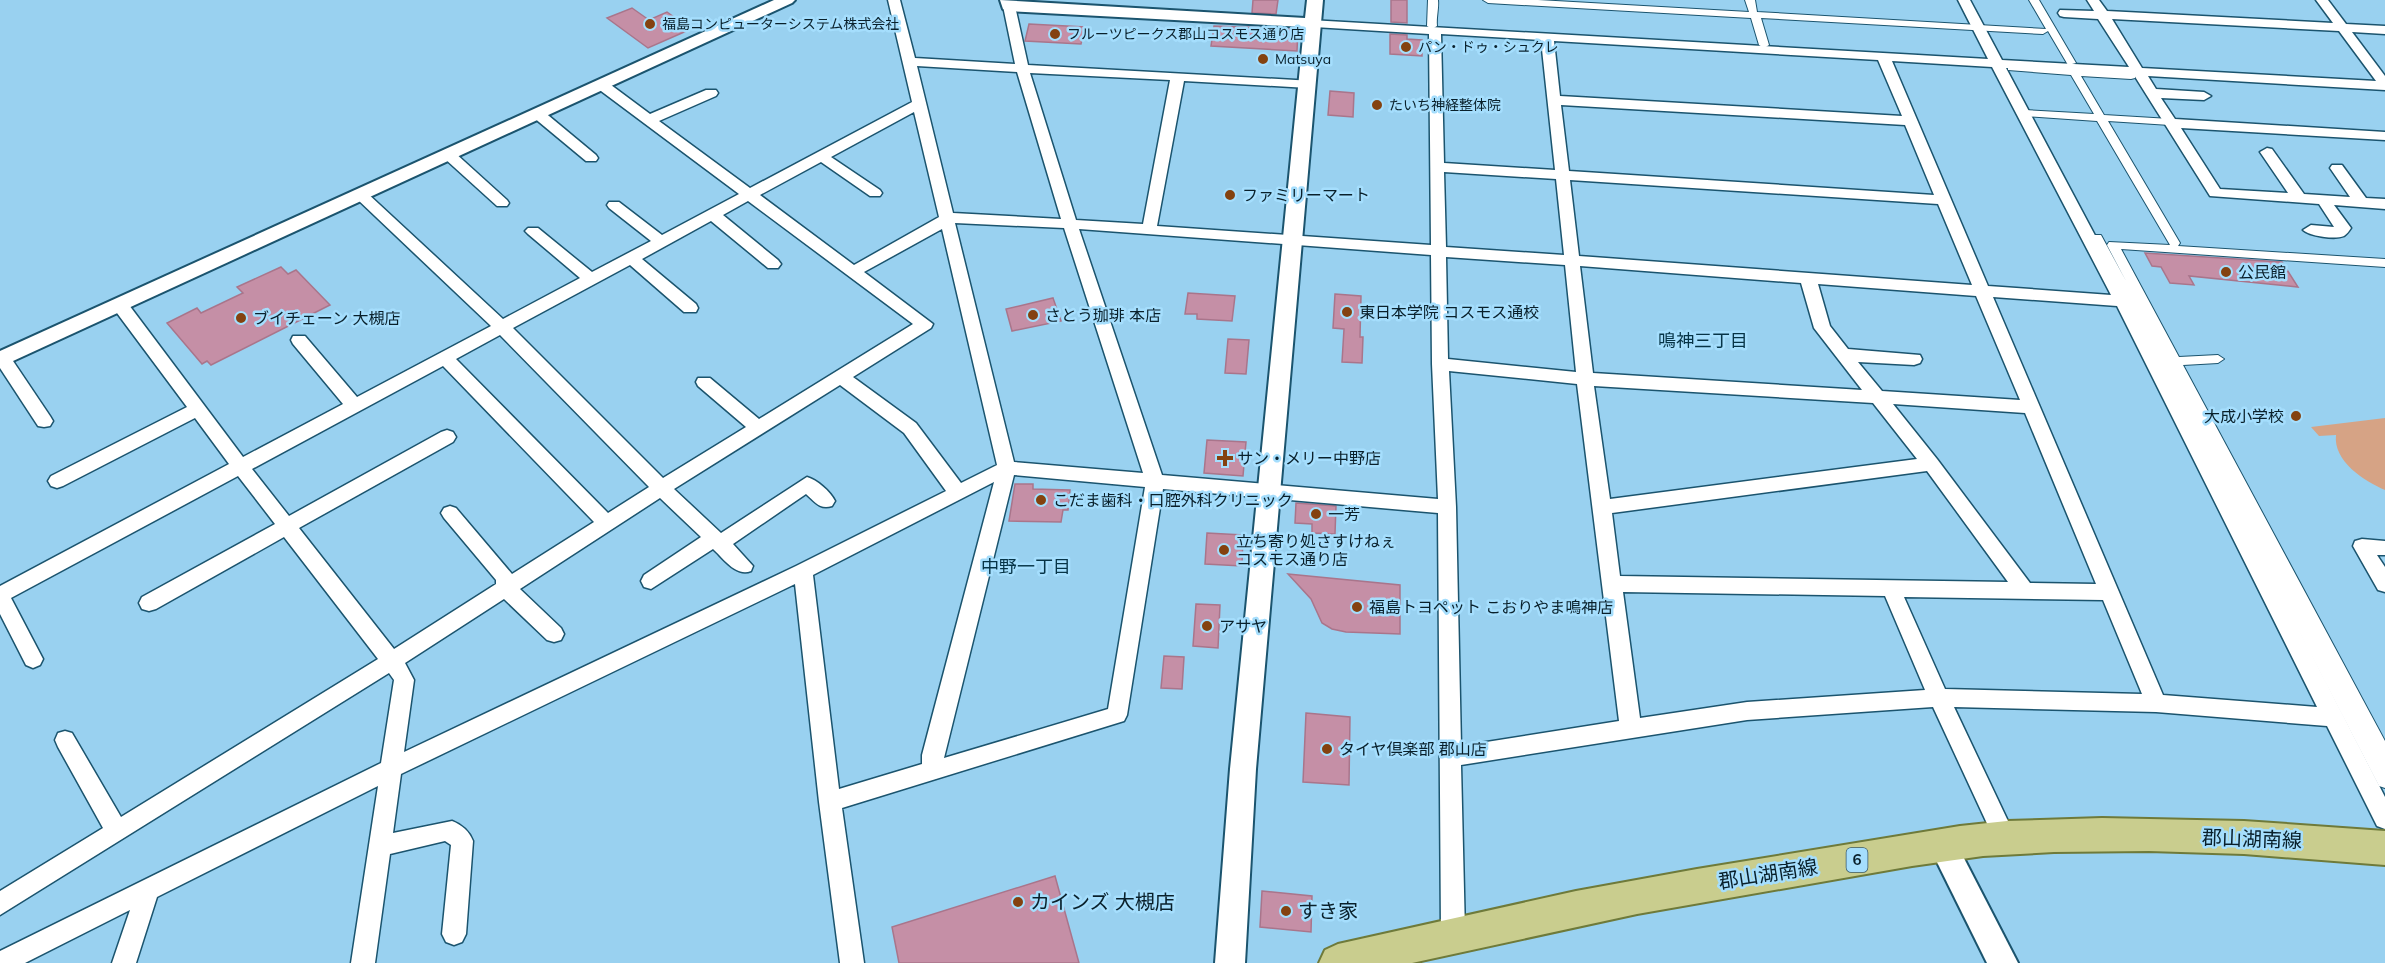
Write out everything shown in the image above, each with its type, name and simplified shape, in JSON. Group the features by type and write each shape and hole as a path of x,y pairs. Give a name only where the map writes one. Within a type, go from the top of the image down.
{"main road":[{"name":"郡山湖南線","path":"1338,963 1376,958 1453,933 1694,885 2005,838 2103,834 2384,842"}],"street":[{"path":"44,421 1,360 787,0"},
{"path":"894,0 949,218 1007,468 933,755 933,771"},
{"path":"1230,963 1243,769 1291,240 1316,0"},
{"path":"1433,0 1434,5 1431,12 1438,167 1440,364 1447,507 1453,933"},
{"path":"1488,0 2042,29"},
{"path":"1559,0 1754,13"},
{"path":"1750,0 1764,45"},
{"path":"1964,0 2005,64 2024,113 2332,717 2384,842"},
{"path":"2026,0 2042,29 2068,67"},
{"path":"2034,0 2068,67 2169,243"},
{"path":"2093,0 2131,71 2152,93 2215,193 2385,204"},
{"path":"2322,0 2385,85"},
{"path":"830,802 1117,715 1155,481 1070,224 1022,68 1008,3 1092,5 1314,23 1433,28 1547,37 2385,85"},
{"path":"2064,13 2385,30"},
{"path":"1547,37 1586,379 1631,730"},
{"path":"1883,56 2032,407 2107,592 2156,703"},
{"path":"908,62 1308,84"},
{"path":"2005,64 2131,71"},
{"path":"1149,230 1178,76"},
{"path":"0,904 392,661 662,488 925,324 602,85"},
{"path":"649,120 711,93"},
{"path":"2152,93 2204,96"},
{"path":"1554,100 1911,121"},
{"path":"33,659 0,595 920,104"},
{"path":"2024,113 2385,136"},
{"path":"538,114 591,158"},
{"path":"2268,152 2301,199"},
{"path":"449,155 502,203"},
{"path":"822,157 875,193"},
{"path":"1438,167 1944,200"},
{"path":"2337,168 2362,203"},
{"path":"361,195 501,326 662,488 744,566"},
{"path":"2311,230 2339,232 2343,228 2323,200"},
{"path":"614,205 662,242"},
{"path":"712,215 773,264"},
{"path":"853,272 949,218 1070,224 2121,301"},
{"path":"533,231 591,279"},
{"path":"2385,257 2097,238 2385,781"},
{"path":"2385,263 2113,245 2385,757"},
{"path":"631,258 690,308"},
{"path":"1808,278 1822,328 1931,464 2024,590"},
{"path":"120,305 240,466 402,674 404,680 363,963"},
{"path":"299,340 354,405"},
{"path":"1844,355 1914,359"},
{"path":"444,356 607,523"},
{"path":"2177,361 2218,359"},
{"path":"1440,364 1586,379 2032,407"},
{"path":"842,377 910,428 958,493"},
{"path":"704,382 759,428"},
{"path":"57,481 198,410"},
{"path":"149,603 447,437"},
{"path":"1602,507 1931,464"},
{"path":"0,963 392,768 803,571 1007,468 1447,507"},
{"path":"651,581 807,484 826,501"},
{"path":"450,513 505,578 506,588 554,634"},
{"path":"2385,548 2362,546 2385,584"},
{"path":"803,571 830,802 852,963"},
{"path":"1612,584 2107,592"},
{"path":"1891,588 1939,698 2005,838"},
{"path":"1450,757 1747,711 1939,698 2156,703 2332,717"},
{"path":"65,740 117,831"},
{"path":"381,846 445,831 452,831 462,841 454,934"},
{"path":"1943,846 2003,963"},
{"path":"124,963 148,890"}],"shaded area":[{"path":"2385,418 2385,490 2352,469 2339,453 2336,435 2319,436 2311,427"}],"building":[{"path":"1253,0 1278,0 1276,14 1252,13"},
{"path":"1391,0 1407,0 1407,23 1391,22"},
{"name":"福島コンピューターシステム株式会社","path":"632,8 649,20 667,12 691,29 648,48 607,18"},
{"name":"フルーツピークス郡山コスモス通り店","path":"1029,24 1085,27 1081,44 1025,41"},
{"path":"1214,26 1298,29 1297,51 1211,46"},
{"name":"パン・ドゥ・シュクレ","path":"1390,34 1407,35 1407,39 1422,40 1422,56 1390,54"},
{"path":"1330,91 1354,93 1353,117 1328,115"},
{"name":"公民館","path":"2145,253 2282,262 2298,287 2189,276 2194,285 2170,283 2161,267 2152,266"},
{"name":"ブイチェーン 大槻店","path":"281,267 288,274 296,270 330,305 211,365 207,361 202,364 167,323 197,308 201,313 243,293 237,287"},
{"path":"1188,293 1235,296 1232,321 1197,319 1197,314 1185,314"},
{"path":"1335,294 1361,296 1362,363 1342,362 1344,329 1333,328"},
{"name":"さとう珈琲 本店","path":"1053,298 1061,321 1012,331 1006,309"},
{"path":"1228,339 1249,340 1246,374 1225,373"},
{"name":"サン・メリー中野店","path":"1207,440 1246,442 1243,476 1204,473"},
{"name":"こだま歯科・口腔外科クリニック","path":"1015,484 1033,484 1033,489 1070,490 1068,510 1063,510 1061,522 1009,521"},
{"name":"一芳","path":"1296,503 1336,506 1335,534 1312,533 1312,524 1295,523"},
{"name":"立ち寄り処さすけねぇ コスモス通り店","path":"1207,533 1243,535 1242,566 1205,564"},
{"name":"福島トヨペット こおりやま鳴神店","path":"1288,574 1400,585 1400,634 1346,632 1332,629 1322,623 1311,599"},
{"name":"アサヤ","path":"1196,604 1220,605 1218,648 1193,646"},
{"path":"1164,656 1184,657 1182,689 1161,688"},
{"name":"タイヤ倶楽部 郡山店","path":"1306,713 1350,717 1349,785 1303,782"},
{"name":"カインズ 大槻店","path":"1055,876 1079,963 899,963 892,927"},
{"name":"すき家","path":"1262,891 1312,896 1311,932 1260,927"}],"place":[{"name":"福島コンピューターシステム株式会社","path":"650,24"},
{"name":"フルーツピークス郡山コスモス通り店","path":"1055,34"},
{"name":"パン・ドゥ・シュクレ","path":"1406,47"},
{"name":"Matsuya","path":"1263,59"},
{"name":"たいち神経整体院","path":"1377,105"},
{"name":"ファミリーマート","path":"1230,195"},
{"name":"公民館","path":"2226,272"},
{"name":"東日本学院 コスモス通校","path":"1347,312"},
{"name":"さとう珈琲 本店","path":"1033,315"},
{"name":"ブイチェーン 大槻店","path":"241,318"},
{"name":"大成小学校","path":"2296,416"},
{"name":"サン・メリー中野店","path":"1225,458"},
{"name":"こだま歯科・口腔外科クリニック","path":"1041,500"},
{"name":"一芳","path":"1316,514"},
{"name":"立ち寄り処さすけねぇ コスモス通り店","path":"1224,550"},
{"name":"福島トヨペット こおりやま鳴神店","path":"1357,607"},
{"name":"アサヤ","path":"1207,626"},
{"name":"タイヤ倶楽部 郡山店","path":"1327,749"},
{"name":"カインズ 大槻店","path":"1018,902"},
{"name":"すき家","path":"1286,911"}],"district":[{"name":"鳴神三丁目","path":"1703,341"},
{"name":"中野一丁目","path":"1026,567"}]}
